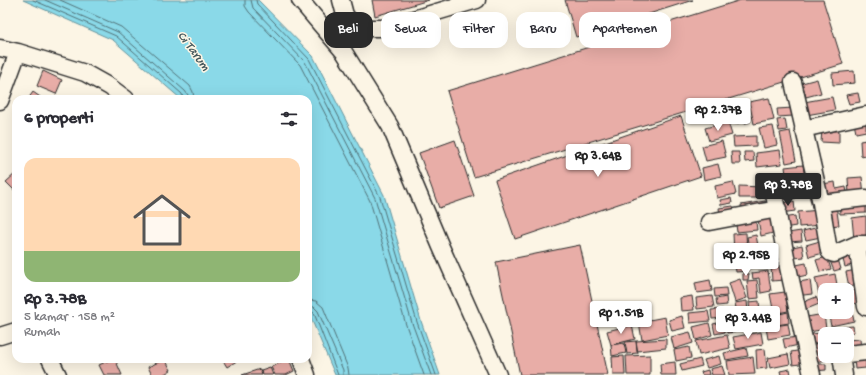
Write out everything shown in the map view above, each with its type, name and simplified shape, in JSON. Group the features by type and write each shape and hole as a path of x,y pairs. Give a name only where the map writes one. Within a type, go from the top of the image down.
{"street":[{"path":"300,0 344,52 390,126 441,247 498,375"},
{"path":"341,0 345,15 352,23 361,28 383,28 477,0"},
{"path":"0,48 18,52 85,73 110,87 121,95"},
{"path":"0,101 18,52"},
{"path":"793,82 821,203 830,252 834,254 862,244 866,308"},
{"path":"803,129 866,115"},
{"path":"772,184 788,267 812,375"},
{"path":"821,203 866,198"},
{"path":"709,222 778,209"},
{"path":"0,336 12,332"},
{"path":"854,353 866,352"},
{"path":"52,363 58,375"},
{"path":"302,363 305,375"},
{"path":"843,363 844,375"}],"water":[{"name":"Ci Tarum","path":"23,0 258,0 313,56 384,195 421,321 440,375 335,375 312,320 312,95 176,95 113,40"}],"building":[{"path":"372,0 429,0 388,12 381,12 381,14 375,16"},
{"path":"565,0 693,0 655,12 579,12 579,36 576,37 571,20 571,12 569,12"},
{"path":"741,0 823,0 843,64 474,177 447,91 586,48 671,48 671,22"},
{"path":"43,71 62,80 56,94 37,86"},
{"path":"854,71 855,83 833,85 832,73"},
{"path":"817,79 821,93 806,97 802,83"},
{"path":"858,93 860,102 849,104 846,95"},
{"path":"832,97 835,110 806,115 804,102"},
{"path":"769,98 774,120 754,124 749,102"},
{"path":"745,102 750,122 745,123 740,103"},
{"path":"737,103 742,122 735,124 730,105"},
{"path":"730,108 732,117 710,122 708,113"},
{"path":"793,108 793,116 778,117 777,109"},
{"path":"681,116 701,176 515,239 495,180"},
{"path":"785,119 787,130 779,131 777,120"},
{"path":"866,120 866,131 856,133 854,123"},
{"path":"728,122 732,135 709,141 705,128"},
{"path":"773,126 777,145 764,148 759,128"},
{"path":"822,130 839,131 839,143 821,142"},
{"path":"790,131 796,161 786,163 780,133"},
{"path":"756,136 756,146 734,147 733,137"},
{"path":"455,140 474,196 439,208 419,153"},
{"path":"866,140 866,155 861,156 860,141"},
{"path":"722,141 726,157 706,161 702,146"},
{"path":"780,150 782,164 757,167 756,153"},
{"path":"731,152 739,152 740,164 732,164"},
{"path":"744,152 753,152 754,161 745,162"},
{"path":"718,164 721,176 704,180 702,168"},
{"path":"803,165 805,179 787,181 785,167"},
{"path":"12,177 12,188 6,182"},
{"path":"862,177 864,194 849,195 848,178"},
{"path":"792,181 796,198 783,200 779,183"},
{"path":"733,182 736,194 717,198 715,186"},
{"path":"835,182 836,189 846,187 848,198 825,201 822,184"},
{"path":"812,184 814,191 798,194 796,187"},
{"path":"739,186 762,187 761,198 739,198"},
{"path":"815,192 818,207 812,208 809,194"},
{"path":"731,198 732,203 721,205 720,200"},
{"path":"765,201 766,209 742,213 741,205"},
{"path":"794,201 795,211 781,213 780,203"},
{"path":"866,201 866,213 840,214 839,202"},
{"path":"836,205 839,225 830,226 827,207"},
{"path":"733,206 735,212 720,215 719,208"},
{"path":"820,210 821,225 799,227 798,212"},
{"path":"773,211 777,232 761,236 757,214"},
{"path":"795,216 796,226 784,228 782,218"},
{"path":"866,216 866,238 854,240 852,218"},
{"path":"756,222 757,230 737,232 736,225"},
{"path":"819,227 821,237 806,240 803,231"},
{"path":"801,231 802,241 789,242 788,233"},
{"path":"746,233 747,253 734,254 733,234"},
{"path":"756,235 758,246 749,248 747,237"},
{"path":"820,241 823,253 809,257 806,245"},
{"path":"580,245 608,375 520,375 496,262"},
{"path":"802,245 804,257 794,258 793,247"},
{"path":"855,248 859,263 845,267 841,252"},
{"path":"770,249 772,260 762,262 760,251"},
{"path":"779,250 785,262 777,265 772,253"},
{"path":"756,253 758,266 749,267 747,255"},
{"path":"746,255 748,271 736,272 734,257"},
{"path":"837,256 841,269 834,271 829,258"},
{"path":"827,257 831,269 820,272 816,260"},
{"path":"806,263 808,275 798,277 796,265"},
{"path":"783,265 784,280 772,281 771,266"},
{"path":"856,270 859,285 854,286 854,283 848,283 846,272"},
{"path":"768,271 771,291 761,293 759,278 753,279 752,273"},
{"path":"743,273 749,274 748,280 743,280"},
{"path":"835,274 837,283 818,283 818,290 815,278"},
{"path":"740,279 747,298 735,302 729,283"},
{"path":"710,280 712,291 697,293 695,283"},
{"path":"757,280 759,298 749,299 747,281"},
{"path":"810,280 812,294 796,296 794,283"},
{"path":"726,288 727,296 715,297 714,289"},
{"path":"860,289 863,301 854,304 854,290"},
{"path":"785,292 788,311 774,314 770,294"},
{"path":"692,296 694,310 681,311 680,298"},
{"path":"712,296 714,307 697,309 696,298"},
{"path":"726,297 727,305 717,306 716,299"},
{"path":"816,297 818,302 818,304 802,311 799,304"},
{"path":"747,301 748,312 737,314 735,303"},
{"path":"759,301 760,312 750,313 749,302"},
{"path":"723,309 724,318 712,319 711,310"},
{"path":"708,311 710,321 690,323 689,313"},
{"path":"788,312 789,323 777,325 775,315"},
{"path":"733,315 735,332 727,333 725,316"},
{"path":"818,315 818,319 825,319 826,327 818,327 818,330 809,332 807,317"},
{"path":"682,316 685,328 672,331 669,320"},
{"path":"774,316 775,325 765,326 765,317"},
{"path":"665,317 668,335 642,340 639,322"},
{"path":"758,317 758,329 736,330 735,318"},
{"path":"830,319 854,319 854,321 831,326"},
{"path":"722,322 725,332 715,334 713,324"},
{"path":"709,323 712,335 696,340 693,327"},
{"path":"788,324 790,335 768,339 766,327"},
{"path":"632,325 635,339 611,345 607,331"},
{"path":"690,332 693,343 674,349 671,337"},
{"path":"761,332 763,344 736,349 733,337"},
{"path":"818,333 818,344 814,344 812,334"},
{"path":"727,335 730,348 699,355 696,341"},
{"path":"798,337 799,345 785,348 783,339"},
{"path":"666,339 666,348 637,351 636,341"},
{"path":"854,339 860,339 861,350 854,351"},
{"path":"636,341 638,353 627,354 625,342"},
{"path":"624,343 626,353 612,356 611,345"},
{"path":"818,344 818,361 811,362 810,345"},
{"path":"689,347 691,358 676,361 674,350"},
{"path":"746,348 748,356 726,360 724,353"},
{"path":"765,349 767,368 757,369 756,350"},
{"path":"803,350 806,363 793,365 791,352"},
{"path":"788,354 790,364 770,368 768,358"},
{"path":"650,355 650,375 627,375 626,356"},
{"path":"624,356 625,375 613,375 612,357"},
{"path":"719,356 721,364 707,368 704,360"},
{"path":"753,357 755,374 729,375 727,361"},
{"path":"866,358 866,368 855,369 854,359"},
{"path":"700,359 702,366 682,371 680,364"},
{"path":"675,362 676,375 661,375 660,364"},
{"path":"103,363 117,363 122,375 104,375 99,365"},
{"path":"156,363 167,363 171,370 163,375 152,375 148,367"},
{"path":"224,363 234,363 227,367"},
{"path":"280,363 291,363 294,371 286,375 275,375 271,367"},
{"path":"813,364 826,364 826,370 814,371"},
{"path":"722,366 725,375 712,375 710,369"},
{"path":"270,367 273,375 263,375 261,370"},
{"path":"260,369 262,375 242,375"},
{"path":"790,369 791,375 781,375 780,371"},
{"path":"708,370 709,375 702,375 701,372"}]}
